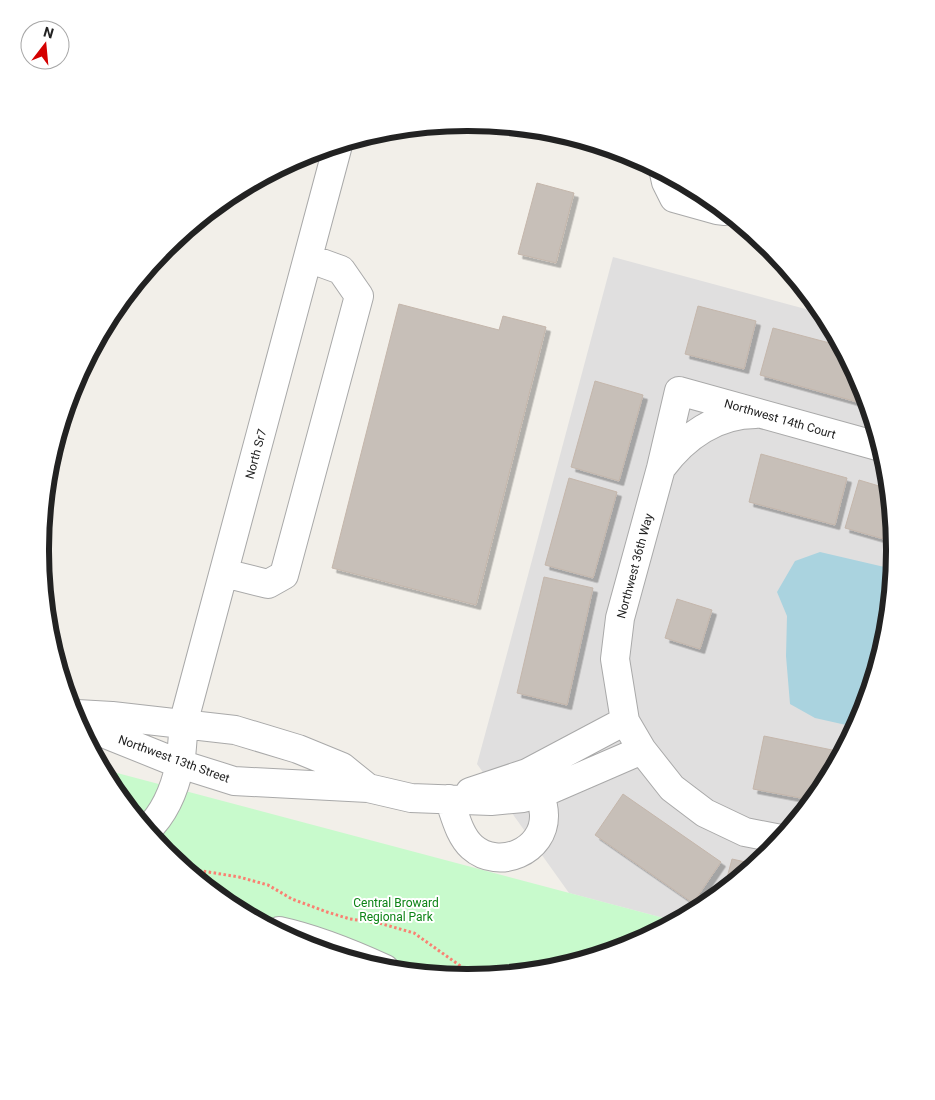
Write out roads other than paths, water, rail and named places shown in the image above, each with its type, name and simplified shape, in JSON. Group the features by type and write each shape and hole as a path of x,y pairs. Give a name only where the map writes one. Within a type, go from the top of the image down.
{"street":[{"name":"North Sr7","path":"152,825 166,804 180,764 184,723 336,152"},
{"path":"666,181 674,198 707,207"},
{"path":"224,573 268,584 284,575 359,296 341,270 308,258"},
{"name":"Northwest 14th Court","path":"680,391 873,445"},
{"name":"Northwest 36th Way","path":"642,750 625,721 616,659 620,618 680,391"},
{"name":"Northwest 36th Way","path":"661,468 678,447 699,430 737,416 764,414"},
{"name":"Northwest 13th Street","path":"83,714 184,723 235,730 298,749 342,767 368,788"},
{"name":"Northwest 13th Street","path":"86,721 108,735 180,764 234,781 368,788 411,798 491,801 524,798 533,783 625,721"},
{"path":"642,750 672,788 705,814 745,832 772,837"},
{"name":"Northwest 13th Street","path":"533,783 584,776 642,750"},
{"path":"543,826 584,776"},
{"path":"449,799 465,838 472,846 481,853 491,857 513,856 523,852 532,845 539,836 543,826 543,804 533,783"}],"water":[{"path":"820,552 885,567 883,605 872,658 864,685 847,725 815,718 790,704 786,656 787,616 777,592 795,561"}],"park label":[{"name":"Central Broward Regional Park","path":"396,910"}]}
